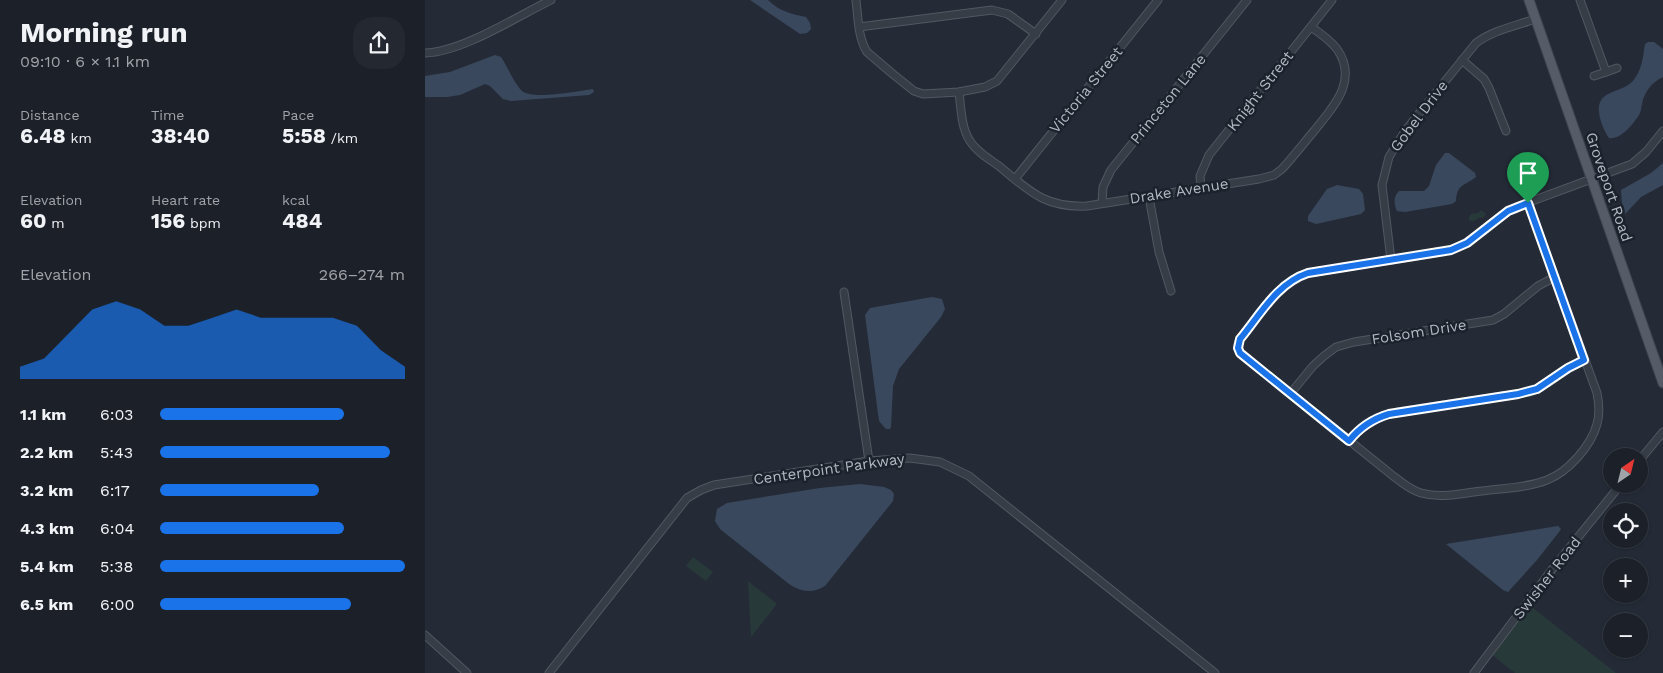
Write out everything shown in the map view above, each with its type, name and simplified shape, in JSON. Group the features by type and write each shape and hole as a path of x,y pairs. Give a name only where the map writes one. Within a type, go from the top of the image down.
{"main road":[{"name":"Groveport Road","path":"1529,0 1663,382"}],"street":[{"path":"425,53 446,50 462,44 551,0"},
{"path":"856,0 859,27 864,48 867,52 914,91 928,95 959,92 985,87 997,82 1062,0"},
{"name":"Victoria Street","path":"1015,179 1158,0"},
{"name":"Princeton Lane","path":"1102,203 1103,187 1111,170 1247,0"},
{"name":"Knight Street","path":"1201,188 1200,176 1209,155 1332,0"},
{"path":"1580,0 1606,72"},
{"path":"859,27 992,10 1008,14 1036,34"},
{"name":"Gobel Drive","path":"1391,260 1382,185 1385,168 1393,148 1405,130 1462,60 1483,38 1535,20"},
{"name":"Drake Avenue","path":"959,92 966,133 975,147 1041,198 1056,204 1071,207 1149,197 1259,179 1274,175 1287,164 1334,105 1343,86 1345,77 1340,55 1332,44 1311,26"},
{"path":"1462,60 1484,79 1506,131"},
{"path":"1594,76 1617,68"},
{"path":"1528,203 1597,393 1599,405 1597,424 1587,444 1570,464 1555,476 1530,485 1459,494 1432,496 1420,493 1407,487 1241,356 1238,348 1240,339 1284,285 1296,277 1308,273 1459,248 1501,216 1528,203 1631,164 1645,152 1663,131"},
{"path":"1149,197 1159,252 1171,291"},
{"name":"Folsom Drive","path":"1291,394 1313,366 1336,347 1354,342 1493,320 1504,314 1519,300 1539,286 1555,277"},
{"path":"845,292 869,461"},
{"path":"1349,441 1362,428 1379,417 1397,412 1530,392 1584,360"},
{"path":"1648,450 1663,432"},
{"name":"Centerpoint Parkway","path":"549,673 687,498 714,485 869,461 910,458 932,460 946,464 969,476 1215,673"},
{"name":"Swisher Road","path":"1474,673 1614,493"},
{"path":"425,635 467,673"}],"shaded area":[{"path":"1481,210 1486,214 1483,218 1481,217 1473,221 1469,220 1471,214 1478,213"},
{"path":"693,557 713,572 706,581 686,566"},
{"path":"748,581 777,604 751,637"},
{"path":"1524,601 1616,673 1515,673 1486,650"}],"water":[{"path":"750,0 768,0 786,12 806,17 811,29 807,33 800,34"},
{"path":"1654,42 1663,49 1663,77 1649,88 1643,100 1640,114 1630,127 1618,137 1609,138 1600,119 1599,105 1606,96 1633,81 1643,59 1645,44"},
{"path":"495,55 501,57 517,84 527,94 545,95 593,89 594,92 589,95 511,101 503,99 490,86 485,84 460,95 425,97 425,76 450,72"},
{"path":"1445,153 1449,153 1475,173 1476,177 1460,188 1456,201 1452,204 1405,212 1397,211 1395,201 1397,193 1399,191 1424,191 1429,186 1436,165"},
{"path":"1663,163 1663,185 1641,197 1625,214 1621,190 1651,173"},
{"path":"1337,185 1359,189 1363,194 1365,210 1361,214 1316,224 1308,221 1308,216 1327,189"},
{"path":"932,297 942,299 945,309 941,317 899,369 893,386 891,427 886,429 879,421 865,315 870,308"},
{"path":"860,484 884,487 891,490 894,494 893,501 825,586 820,589 807,591 789,584 720,529 715,521 717,509 727,503 820,488"},
{"path":"1558,526 1561,529 1559,532 1508,592 1446,544"}],"route":[{"path":"1528,203 1584,360 1568,368 1537,389 1530,392 1389,414 1373,420 1349,441 1241,356 1238,348 1240,339 1284,285 1296,277 1308,273 1459,248 1508,211 1528,203"}]}
